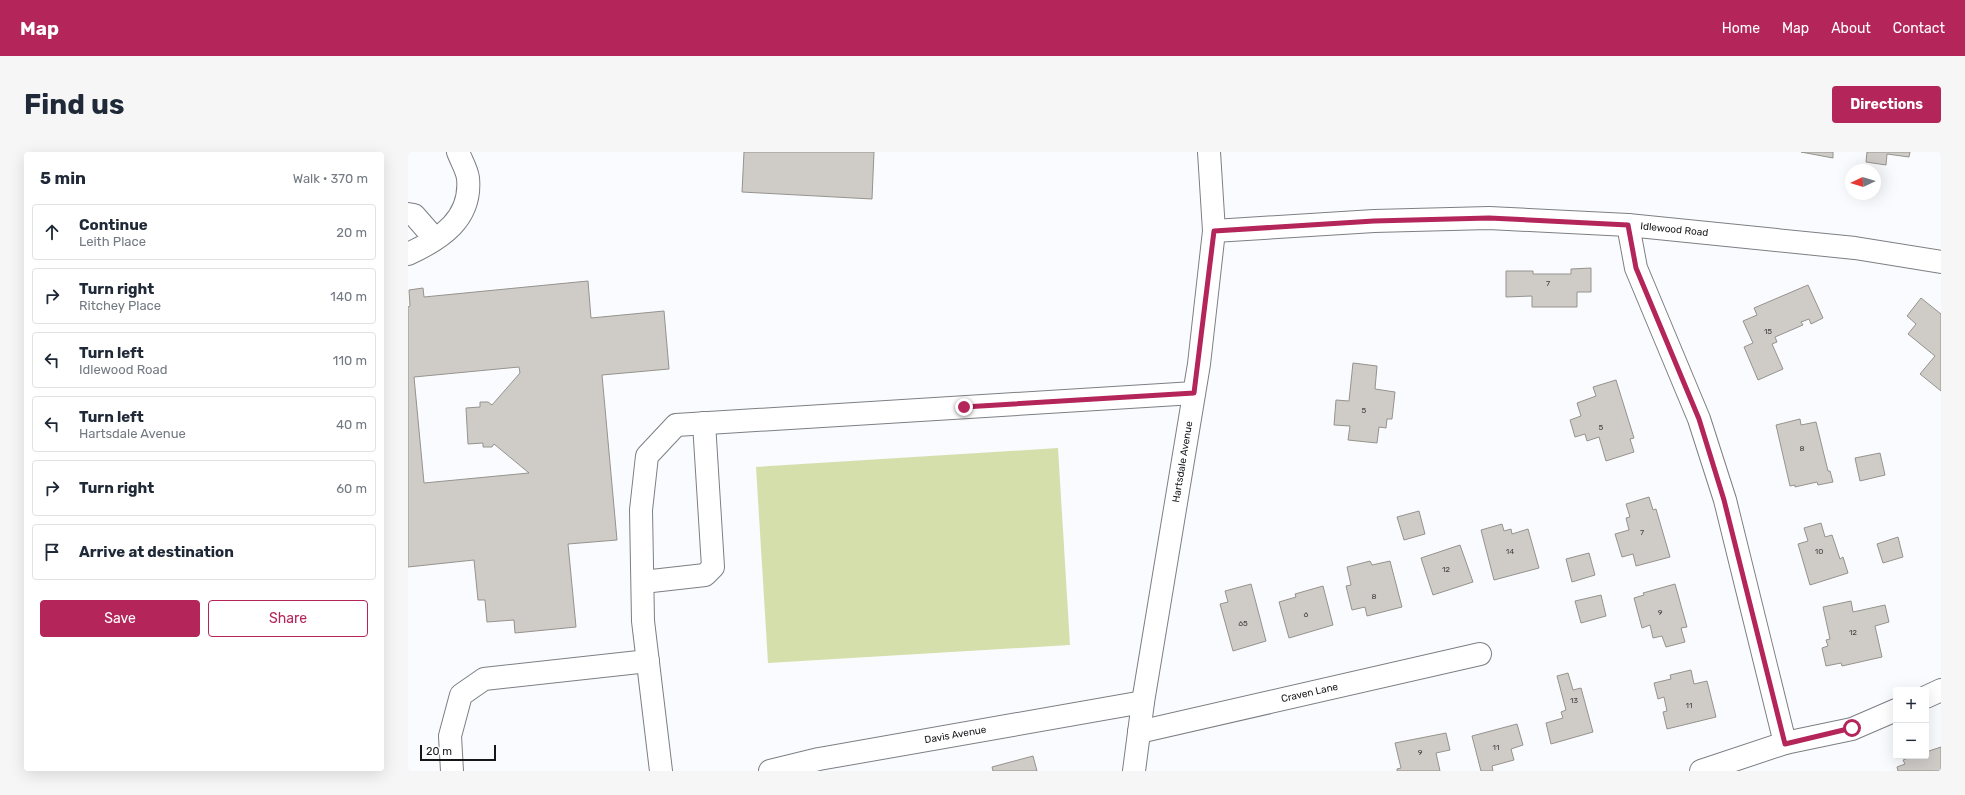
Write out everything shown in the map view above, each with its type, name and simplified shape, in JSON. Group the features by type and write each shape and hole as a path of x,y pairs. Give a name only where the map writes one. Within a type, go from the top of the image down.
{"street":[{"path":"408,254 435,239 456,223 467,202 468,177 458,152"},
{"name":"Hartsdale Avenue","path":"1134,771 1143,702 1194,393 1214,231 1209,152"},
{"path":"408,214 414,215 435,239"},
{"name":"Idlewood Road","path":"1214,231 1374,221 1489,218 1628,225 1855,248 1941,262"},
{"path":"1628,225 1636,268 1699,419 1724,500 1785,744"},
{"path":"661,771 643,621 641,510 647,456 676,425 1194,393"},
{"path":"643,582 705,576 713,567 704,423"},
{"name":"Craven Lane","path":"1139,732 1480,654"},
{"path":"452,771 450,736 461,695 484,679 648,661"},
{"path":"1929,696 1941,690"},
{"name":"Davis Avenue","path":"770,771 819,759 1143,702"},
{"path":"1701,771 1785,744 1852,728 1893,711"}],"green space":[{"path":"1058,448 1070,645 768,663 756,467"}],"building":[{"path":"744,152 874,152 872,199 742,192"},
{"path":"1801,152 1833,152 1833,158"},
{"path":"1867,152 1910,152 1909,157 1887,154 1886,165 1866,162"},
{"path":"1591,268 1591,292 1577,292 1577,307 1532,307 1532,296 1506,297 1506,271 1533,271 1533,274 1571,274 1571,269"},
{"path":"588,281 591,318 664,311 669,369 602,375 617,540 568,544 576,627 515,633 514,620 487,622 485,600 478,600 474,560 408,567 409,290 423,288 424,297","holes":["519,367 520,373 492,405 488,402 480,402 480,407 466,408 468,444 483,443 483,447 492,447 494,444 529,473 424,483 414,377"]},
{"path":"1808,285 1823,318 1811,324 1809,319 1801,322 1803,325 1775,337 1777,342 1772,344 1783,369 1758,380 1744,347 1753,343 1743,321 1757,315 1754,308"},
{"path":"1921,298 1941,314 1941,391 1920,374 1935,356 1908,334 1916,324 1907,316"},
{"path":"1353,363 1377,366 1375,389 1395,392 1392,419 1387,419 1386,428 1379,427 1377,443 1348,440 1350,426 1334,425 1336,400 1349,401"},
{"path":"1616,380 1634,438 1630,439 1634,452 1606,461 1599,437 1587,441 1585,434 1575,437 1570,420 1581,416 1577,403 1596,396 1593,387"},
{"path":"1800,419 1801,425 1816,422 1828,471 1830,471 1833,482 1818,485 1817,482 1795,487 1795,485 1790,486 1776,425"},
{"path":"1880,453 1885,475 1860,481 1855,458"},
{"path":"1649,497 1653,510 1656,509 1670,557 1636,566 1633,554 1622,557 1615,534 1629,530 1626,518 1630,517 1626,504"},
{"path":"1419,511 1425,534 1404,540 1397,517"},
{"path":"1821,523 1825,537 1832,535 1840,559 1843,557 1848,573 1810,585 1798,544 1808,541 1804,528"},
{"path":"1502,524 1504,531 1511,529 1512,534 1528,529 1539,568 1494,580 1481,530"},
{"path":"1898,537 1903,557 1883,563 1877,544"},
{"path":"1460,545 1473,582 1433,595 1421,558"},
{"path":"1589,553 1595,575 1572,582 1566,559"},
{"path":"1370,561 1372,565 1390,561 1402,607 1367,616 1365,607 1352,610 1346,586 1351,585 1347,567"},
{"path":"1251,584 1266,641 1233,651 1220,604 1228,602 1225,591"},
{"path":"1675,584 1687,627 1681,628 1685,642 1666,647 1662,636 1653,638 1650,625 1642,628 1634,598 1644,595 1643,593"},
{"path":"1323,586 1333,625 1289,638 1279,602 1296,597 1295,594"},
{"path":"1601,595 1606,616 1581,623 1575,601"},
{"path":"1851,601 1853,612 1885,605 1889,622 1875,626 1882,657 1842,666 1841,663 1826,666 1822,648 1828,646 1826,640 1830,639 1823,607"},
{"path":"1691,670 1694,684 1707,681 1716,717 1667,729 1663,712 1667,711 1664,697 1658,699 1654,683 1671,679 1670,675"},
{"path":"1568,673 1573,690 1581,688 1593,732 1551,744 1546,723 1563,718 1561,712 1566,710 1557,676"},
{"path":"1517,724 1523,745 1511,749 1514,760 1492,766 1493,771 1481,771 1472,736"},
{"path":"1446,733 1450,750 1436,753 1440,771 1397,771 1397,769 1401,768 1395,743"},
{"path":"1941,747 1941,771 1898,771 1897,767 1905,764 1903,760 1929,759 1929,751"},
{"path":"1033,756 1037,771 993,771 992,767"}],"route":[{"path":"964,407 1194,393 1199,364 1214,231 1374,221 1489,218 1628,225 1636,268 1699,419 1724,500 1785,744 1852,728"}]}
